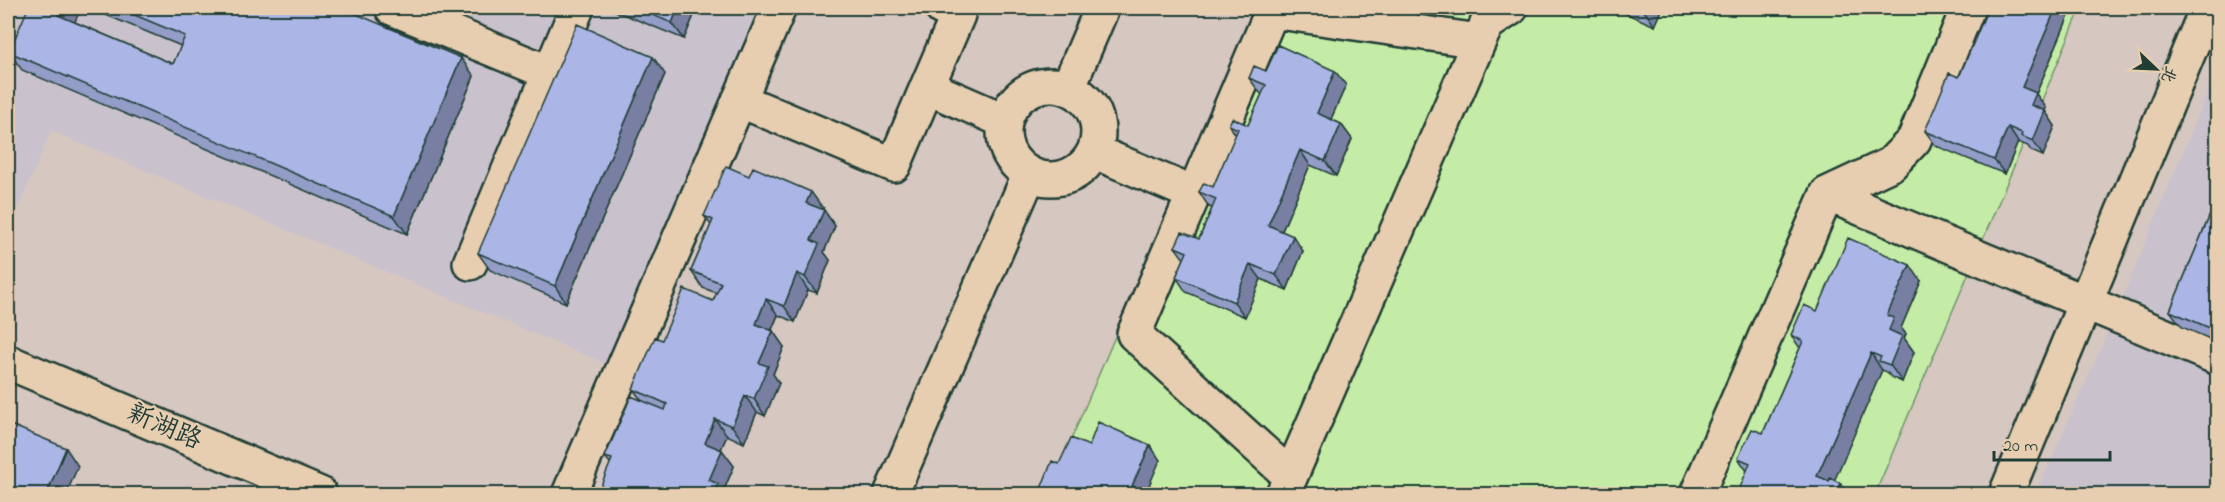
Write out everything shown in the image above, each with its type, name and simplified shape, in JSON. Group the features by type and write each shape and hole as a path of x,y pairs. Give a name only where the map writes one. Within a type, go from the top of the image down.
{"street":[{"path":"392,8 550,73"},
{"path":"471,263 577,8"},
{"path":"569,495 779,8"},
{"path":"739,100 894,165 958,15 942,8"},
{"path":"1068,88 1102,8"},
{"path":"1479,41 1272,11 1134,334 1287,485 1479,41 1487,24 1511,8"},
{"path":"1697,495 1827,194 1891,164 1914,140 1968,8"},
{"path":"2006,495 2207,8"},
{"path":"1053,84 1068,88 1082,95 1092,107 1098,121 1100,136 1095,152 1087,164 1074,174 1060,179 1045,180 1029,175 1017,166 1008,152 1004,137 1005,121 1011,106 1036,87 1053,84"},
{"path":"927,87 1005,121"},
{"path":"1095,152 1194,194"},
{"path":"891,495 1029,175"},
{"path":"1827,194 2217,358"},
{"name":"新湖路","path":"8,362 320,495"}],"shaded area":[{"path":"8,8 800,8 640,378 51,131 10,227 8,226"},
{"path":"2217,70 2217,494 2036,494 2111,325"}],"green space":[{"path":"1255,8 2081,8 1875,494 1048,494"}],"building":[{"path":"28,8 61,8 58,15 173,64 185,36 118,8 342,8 461,58 394,216 9,52"},
{"path":"636,8 678,8 672,23"},
{"path":"1988,8 2056,8 2022,87 2036,93 2031,105 2045,111 2033,141 2008,127 1994,160 1925,131 1949,73 1959,77"},
{"path":"577,24 653,57 555,286 478,253"},
{"path":"1278,45 1335,71 1317,113 1341,124 1325,161 1300,150 1268,225 1293,236 1276,275 1250,264 1234,302 1176,277 1187,252 1175,247 1182,232 1199,239 1216,199 1199,192 1204,183 1213,187 1238,129 1229,125 1232,118 1248,125 1266,85 1249,78 1254,66 1266,71"},
{"path":"726,166 749,176 753,167 811,192 806,203 824,210 811,240 819,244 805,277 797,273 784,306 766,299 756,324 773,331 759,363 768,366 754,399 745,396 732,426 715,419 705,443 722,450 709,480 718,484 713,495 597,495 612,459 605,457 631,396 665,410 667,404 633,389 655,337 662,340 684,289 713,301 721,283 691,271 713,220 704,216"},
{"path":"2217,198 2217,331 2170,311"},
{"path":"1848,238 1910,265 1887,315 1894,318 1889,330 1902,336 1890,365 1879,361 1881,357 1871,353 1817,476 1829,481 1830,478 1840,483 1835,495 1737,495 1750,463 1738,458 1752,429 1763,433 1803,341 1791,335 1804,305 1817,311"},
{"path":"1098,422 1150,445 1132,486 1144,492 1145,489 1159,495 1048,495 1040,491 1052,461 1059,464 1071,438 1089,446"},
{"path":"11,425 66,448 46,495 8,495 8,435"}]}
